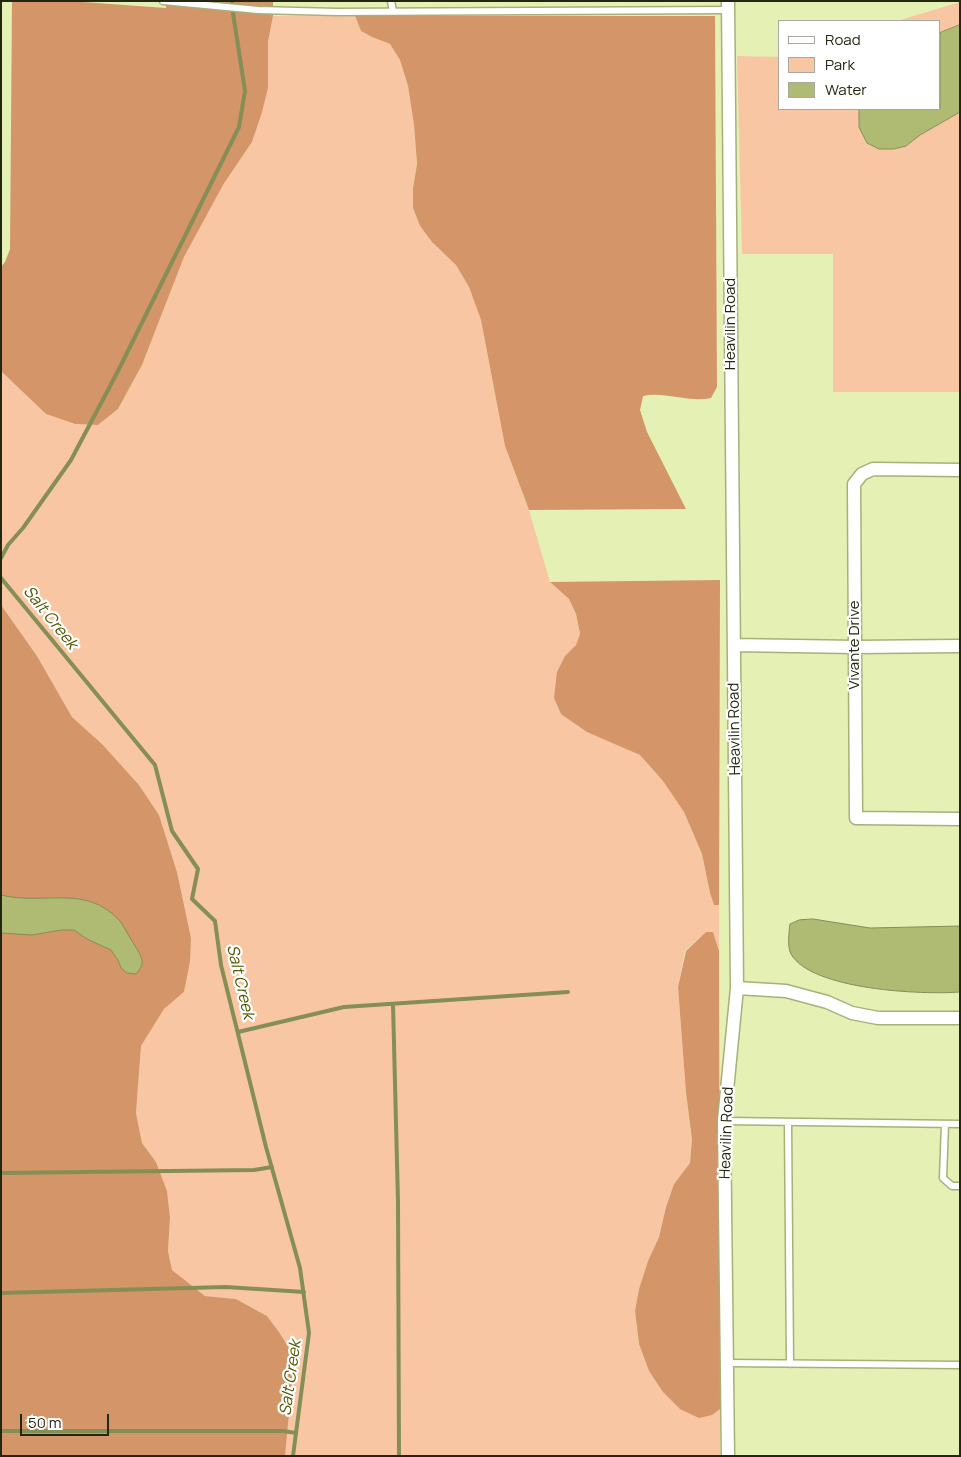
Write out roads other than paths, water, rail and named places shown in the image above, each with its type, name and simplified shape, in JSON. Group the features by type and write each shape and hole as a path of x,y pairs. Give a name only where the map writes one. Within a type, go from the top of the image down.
{"street":[{"name":"Heavilin Road","path":"728,5 737,988 724,1120 728,1456"},
{"name":"Vivante Drive","path":"960,470 873,469 862,474 854,484 856,818 960,818"},
{"path":"734,645 960,646"},
{"path":"737,988 786,991 827,1002 852,1013 878,1018 960,1018"}],"lane":[{"path":"163,1 258,10 393,11 728,5"},
{"path":"391,1 393,11"},
{"path":"724,1120 960,1124"},
{"path":"788,1122 790,1364"},
{"path":"945,1124 942,1178 952,1186 960,1186"},
{"path":"727,1363 960,1365"}],"water":[{"path":"960,25 960,112 920,135 906,146 894,149 879,149 867,143 859,127 859,110 941,110 941,33"},
{"path":"1,895 17,898 79,899 93,902 107,909 120,921 141,956 142,963 139,970 136,974 127,973 121,968 111,950 87,939 74,930 61,930 32,935 1,933"},
{"path":"813,919 870,928 960,926 960,992 896,991 869,988 821,976 802,966 791,954 789,947 790,924 799,920"}],"waterway":[{"path":"1,558 8,545 23,528 71,460 118,371 239,127 245,91 233,13"},
{"name":"Salt Creek","path":"1,578 155,765 172,831 198,869 192,899 215,921 221,965 266,1147 300,1268 309,1333 293,1456"},
{"path":"238,1032 344,1007 568,992"},
{"path":"393,1004 398,1202 399,1456"},
{"path":"1,1173 254,1170 272,1167"},
{"path":"1,1293 226,1287 304,1292"},
{"path":"1,1431 283,1431 296,1433"}]}
